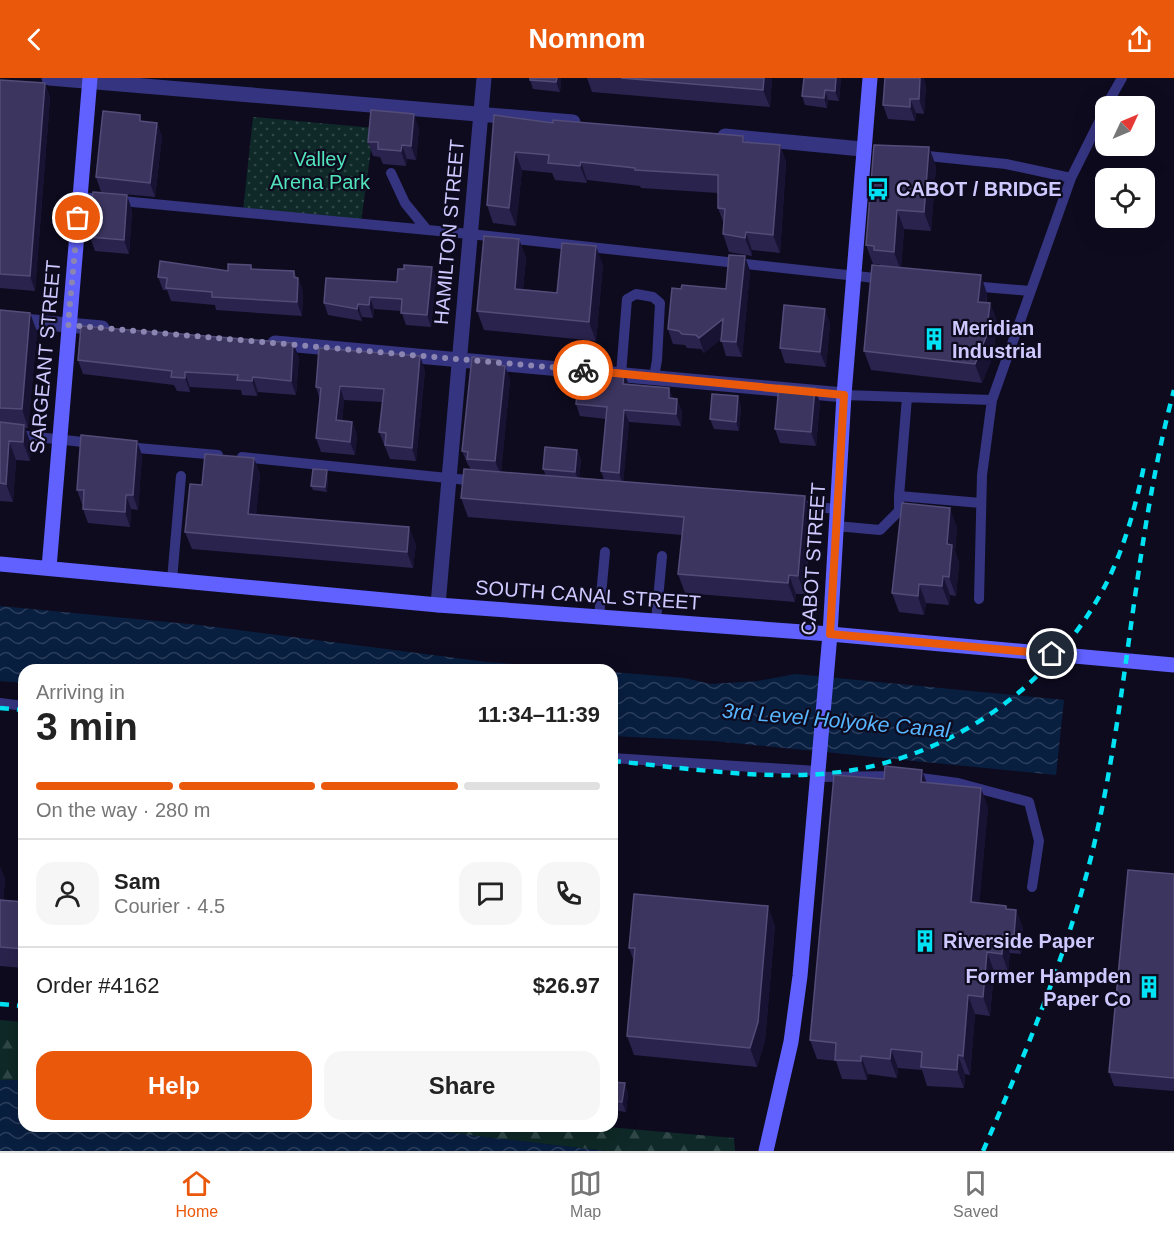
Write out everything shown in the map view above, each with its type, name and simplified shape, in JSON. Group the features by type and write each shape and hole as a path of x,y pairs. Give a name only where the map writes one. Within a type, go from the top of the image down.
{"street":[{"path":"48,78 593,124"},
{"name":"HAMILTON STREET","path":"438,605 484,78"},
{"name":"CABOT STREET","path":"765,1151 791,1042 800,976 830,634 844,395 862,149 870,78"},
{"name":"SARGEANT STREET","path":"49,568 90,80"},
{"path":"710,135 862,149"},
{"path":"0,320 116,329"},
{"path":"260,342 844,395"},
{"name":"SOUTH CANAL STREET","path":"0,564 438,605 830,634 1174,665"}],"lane":[{"path":"1112,96 1122,78"},
{"path":"979,599 981,503 992,400 1071,178 1095,129"},
{"path":"862,149 880,151"},
{"path":"900,153 1006,164 1071,178"},
{"path":"391,173 405,203 427,230"},
{"path":"80,197 470,234 901,280"},
{"path":"956,285 1030,291"},
{"path":"621,374 627,299 636,294 653,297 660,303 654,377"},
{"path":"844,395 992,400"},
{"path":"836,526 880,530 899,511 907,397"},
{"path":"0,433 489,482"},
{"path":"172,580 181,476"},
{"path":"899,496 981,503"},
{"path":"783,504 837,509"},
{"path":"599,617 605,552"},
{"path":"656,621 662,556"},
{"path":"0,703 18,705"},
{"path":"618,758 912,777 958,783 1029,802 1039,841 1032,886"}],"green space":[{"name":"Valley Arena Park","path":"253,117 374,128 361,222 243,211"},
{"path":"0,1020 18,1022 18,1080 0,1080"},
{"path":"618,1128 734,1138 735,1151 606,1151 439,1132 618,1132"}],"water":[{"path":"0,606 199,625 514,664 18,664 18,682 0,681"},
{"name":"3rd Level Holyoke Canal","path":"618,672 684,678 711,684 758,681 795,674 1064,700 1056,775 714,741 618,736"},
{"path":"0,1080 18,1080 18,1132 446,1132 606,1151 0,1151"}],"building":[{"path":"530,78 557,78 556,82 530,80"},
{"path":"621,78 764,78 763,90"},
{"path":"804,78 836,78 835,91 825,90 824,98 802,96"},
{"path":"885,78 920,78 919,99 910,99 910,107 883,105"},
{"path":"0,80 45,83 30,276 0,274"},
{"path":"371,110 414,114 411,146 402,145 401,151 378,149 378,142 368,142"},
{"path":"103,111 140,115 140,121 157,123 150,183 96,177"},
{"path":"494,115 553,123 553,120 743,136 743,142 780,145 773,235 746,232 745,238 723,234 725,209 718,208 718,175 635,170 635,168 581,162 580,166 548,163 549,155 515,152 509,208 487,205"},
{"path":"874,145 929,147 924,212 897,210 894,252 874,250 874,246 866,245"},
{"path":"93,192 127,195 124,240 90,237 91,226 87,225 89,199 92,200"},
{"path":"484,236 519,239 515,289 557,293 562,243 596,246 589,322 477,311"},
{"path":"729,255 745,256 736,342 721,341 723,319 699,338 696,335 682,334 679,331 668,329 672,288 681,289 682,285 726,289"},
{"path":"160,261 228,271 228,264 251,265 251,269 294,271 294,277 298,278 297,302 212,297 212,292 166,288 167,278 158,277"},
{"path":"404,265 432,267 427,315 401,313 402,299 370,297 369,305 358,304 357,309 324,303 326,278 397,282 398,269 404,269"},
{"name":"Meridian Industrial","path":"872,265 981,275 978,302 990,303 986,337 975,364 864,351"},
{"path":"784,305 825,309 820,352 780,348"},
{"path":"0,310 30,313 22,409 0,408"},
{"path":"81,326 293,343 291,381 253,377 252,381 237,380 238,375 185,372 185,378 171,377 172,371 78,360"},
{"path":"319,348 420,356 412,448 385,445 386,433 379,432 384,389 340,386 336,420 352,422 350,442 316,438 321,388 316,387"},
{"path":"472,357 499,360 498,365 505,366 495,461 467,459 468,452 462,451"},
{"path":"579,369 624,373 623,384 669,388 669,398 677,399 676,414 624,410 619,473 601,471 607,407 576,404"},
{"path":"779,385 815,388 811,432 775,429"},
{"path":"712,394 738,396 736,422 710,419"},
{"path":"0,422 24,425 23,442 9,441 6,484 0,483"},
{"path":"81,435 137,441 133,495 126,495 125,512 83,509 84,490 77,490"},
{"path":"545,447 577,450 575,472 543,469"},
{"path":"205,454 254,458 248,514 409,527 407,552 185,532 190,484 202,485"},
{"path":"313,469 327,470 325,487 311,486"},
{"path":"464,469 805,496 798,576 789,575 788,583 678,574 684,517 461,498"},
{"path":"902,503 950,508 947,544 952,545 949,577 943,576 942,586 919,584 918,596 892,593"},
{"name":"Riverside Paper","path":"885,766 922,770 921,782 981,788 971,902 1006,906 1006,909 1016,910 1014,935 1003,934 1002,954 987,952 983,997 968,995 963,1056 958,1055 957,1070 921,1067 922,1052 891,1049 890,1059 861,1056 861,1061 835,1060 836,1043 810,1040 834,775 884,779"},
{"name":"Former Hampden Paper Co","path":"1128,870 1174,874 1174,1078 1109,1072"},
{"path":"634,894 768,906 758,1022 750,1048 627,1036 635,948 629,948"},
{"path":"0,900 18,902 18,948 0,947"},
{"path":"618,1082 625,1083 622,1102 618,1102"}],"railway":[{"path":"983,1151 1059,962 1094,845 1116,732 1150,503 1174,390"},
{"path":"618,762 743,774 821,774 866,768 910,755 952,737 990,714 1026,686 1058,654 1086,618 1109,578 1121,551 1144,466"},
{"path":"0,708 18,710"},
{"path":"0,1004 18,1006"}],"way so far":[{"path":"78,218 68,325 583,370"}],"place":[{"name":"CABOT / BRIDGE","path":"878,189"},
{"name":"Meridian Industrial","path":"934,339"},
{"name":"Riverside Paper","path":"925,941"},
{"name":"Former Hampden Paper Co","path":"1149,987"}],"route":[{"path":"583,370 844,395 830,634 1052,654"}]}
